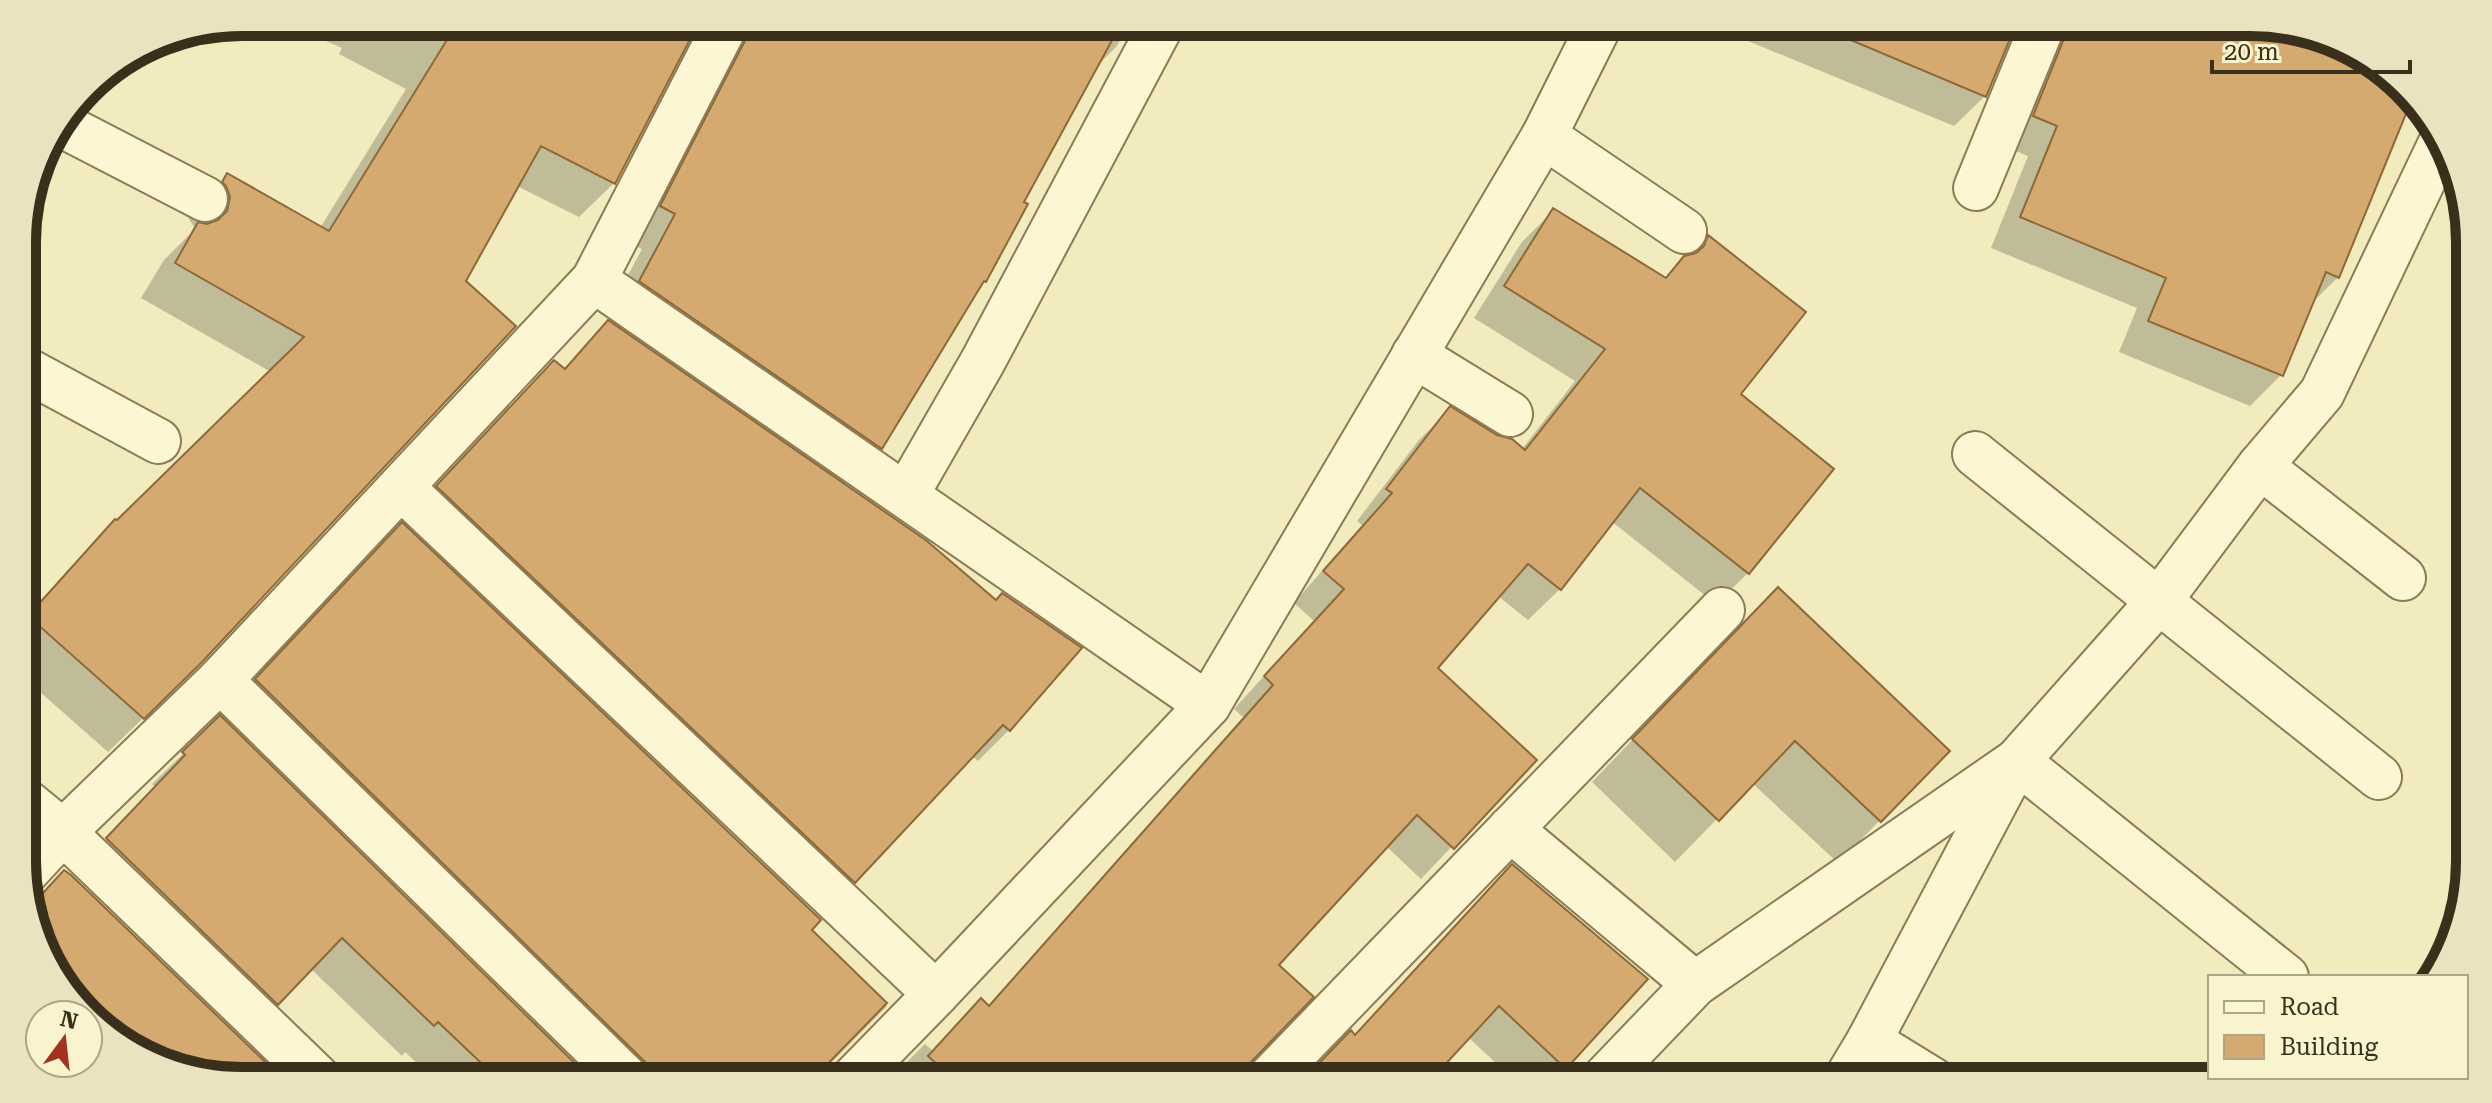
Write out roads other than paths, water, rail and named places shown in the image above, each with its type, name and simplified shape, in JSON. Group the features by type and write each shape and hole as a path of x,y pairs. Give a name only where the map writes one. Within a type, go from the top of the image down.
{"street":[{"path":"36,861 220,680 594,280 720,36"},
{"path":"906,495 983,361 1156,36"},
{"path":"865,1067 1208,705 1544,136 1594,36"},
{"path":"1976,188 2038,36"},
{"path":"71,129 205,199"},
{"path":"1544,136 1684,231"},
{"path":"1615,1067 1695,984 2017,761 2159,601 2260,466 2322,393 2436,154"},
{"path":"594,280 1208,705"},
{"path":"1414,355 1510,414"},
{"path":"36,375 158,441"},
{"path":"1975,454 2379,777"},
{"path":"2260,466 2403,578"},
{"path":"401,487 936,994"},
{"path":"1280,1067 1722,610"},
{"path":"220,680 615,1067"},
{"path":"2017,761 2284,975"},
{"path":"1853,1067 2017,761"},
{"path":"36,810 63,832 306,1067"},
{"path":"1510,829 1695,984"},
{"path":"1869,1041 1911,1067"}]}
